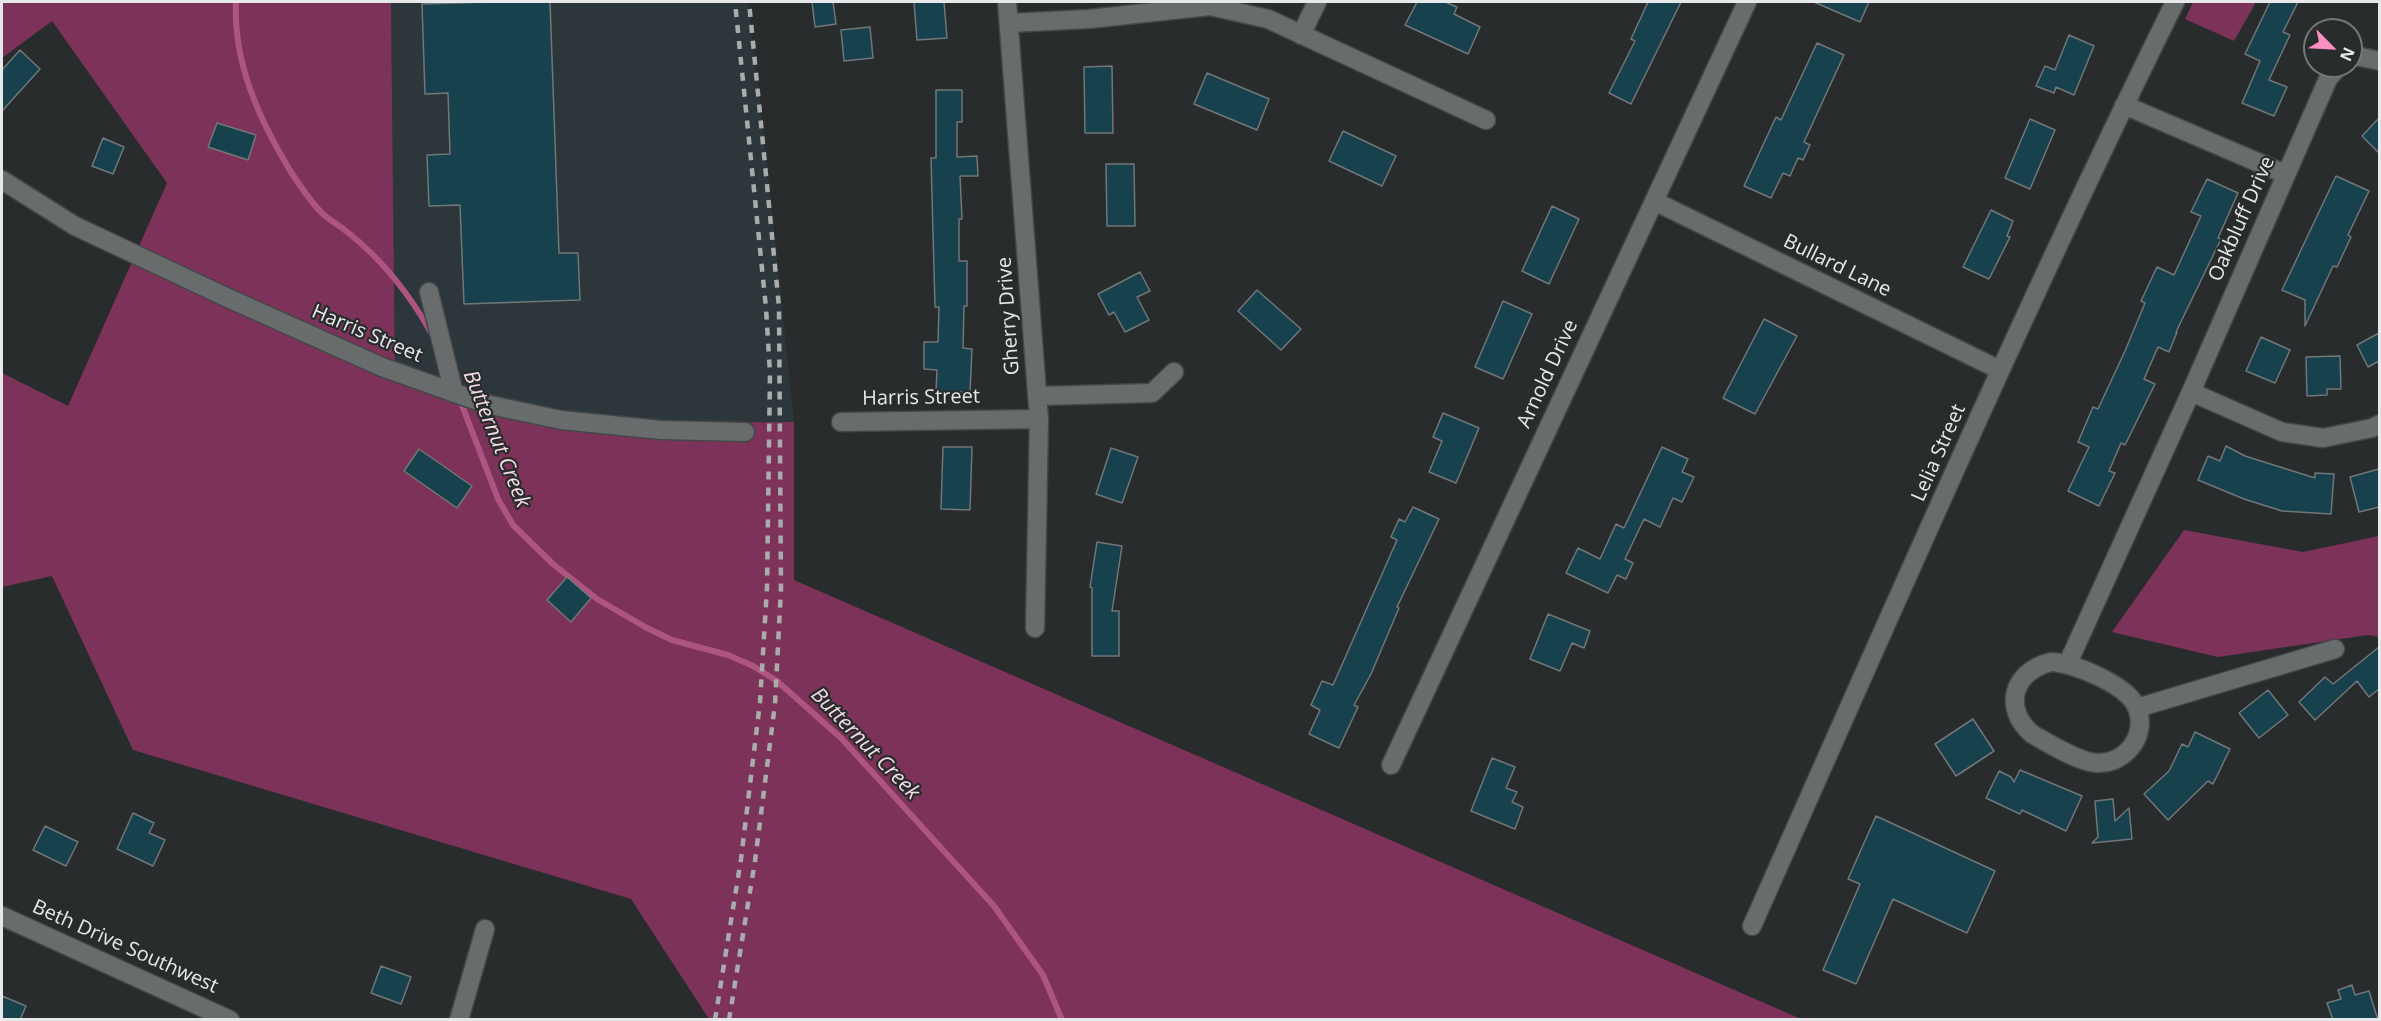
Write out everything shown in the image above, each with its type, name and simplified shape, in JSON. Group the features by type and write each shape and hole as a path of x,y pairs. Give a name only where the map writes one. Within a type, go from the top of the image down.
{"street":[{"name":"Gherry Drive","path":"1007,2 1038,396 1035,628"},
{"path":"1301,35 1317,2"},
{"name":"Arnold Drive","path":"1391,765 1747,2"},
{"name":"Lelia Street","path":"1752,926 2000,370 2124,105 2175,2"},
{"path":"1010,23 1089,19 1210,6 1268,19 1486,120"},
{"path":"2363,58 2379,62"},
{"name":"Oakbluff Drive","path":"2068,663 2330,78"},
{"path":"2124,105 2286,174"},
{"name":"Harris Street","path":"2,180 75,226 228,298 382,367 486,404 561,420 661,430 745,432"},
{"name":"Bullard Lane","path":"1654,201 2000,370"},
{"path":"429,292 454,393"},
{"path":"1038,396 1152,393 1174,372"},
{"path":"2191,392 2282,432 2323,438 2372,428 2379,424"},
{"name":"Harris Street","path":"841,422 1039,419"},
{"path":"2137,708 2335,649"},
{"path":"2051,662 2068,663 2124,691 2137,708 2140,720 2139,733 2134,744 2126,754 2102,763 2089,762 2032,734 2018,718 2014,706 2015,694 2020,681 2038,665 2051,662"},
{"name":"Beth Drive Southwest","path":"2,916 230,1020"},
{"path":"459,1020 485,929"}],"shaded area":[{"path":"2,2 391,2 395,376 624,423 794,422 794,580 1801,1019 709,1019 631,899 133,750 52,576 2,587 2,373 68,406 167,183 52,21 2,58"},
{"path":"391,2 748,2 794,422 624,423 395,376"},
{"path":"2193,2 2256,2 2234,41 2185,19"},
{"path":"2184,530 2303,552 2379,536 2379,637 2368,635 2218,657 2112,632"}],"building":[{"path":"550,2 559,253 578,253 580,300 464,304 460,205 429,206 427,155 450,154 448,93 425,94 422,4"},
{"path":"812,2 833,2 836,24 815,27"},
{"path":"914,2 944,2 947,38 917,40"},
{"path":"1417,2 1445,2 1457,7 1454,14 1480,27 1468,54 1405,25"},
{"path":"1648,2 1681,2 1631,104 1609,93 1635,41 1631,39"},
{"path":"1814,2 1869,2 1860,22"},
{"path":"2270,2 2298,2 2283,32 2290,35 2269,80 2287,87 2274,116 2242,103 2260,61 2245,54"},
{"path":"870,27 873,58 844,61 841,30"},
{"path":"2069,35 2094,46 2074,95 2056,87 2054,93 2036,86 2045,66 2055,70"},
{"path":"1817,43 1844,55 1804,142 1810,145 1803,160 1798,158 1790,176 1783,173 1771,198 1744,186 1776,117 1781,120"},
{"path":"20,50 40,69 2,111 2,70"},
{"path":"1112,66 1113,133 1085,133 1084,67"},
{"path":"1207,73 1269,99 1257,130 1194,104"},
{"path":"936,90 962,90 962,122 957,122 957,157 977,156 978,176 960,176 962,219 959,219 959,261 967,261 967,306 964,306 963,348 972,349 970,392 936,392 937,370 924,369 924,342 938,342 939,307 935,307 931,158 936,158"},
{"path":"2379,118 2379,153 2362,136"},
{"path":"2030,119 2055,130 2030,189 2005,178"},
{"path":"217,123 256,135 248,160 208,147"},
{"path":"1343,131 1396,156 1382,186 1329,161"},
{"path":"103,138 124,147 113,174 92,166"},
{"path":"1106,164 1134,164 1135,226 1107,226"},
{"path":"2336,176 2369,191 2348,235 2351,237 2337,267 2333,266 2305,326 2305,300 2282,290"},
{"path":"2207,179 2238,193 2218,238 2221,239 2176,332 2169,352 2158,347 2144,379 2155,384 2125,445 2121,443 2109,471 2115,473 2099,506 2068,491 2089,447 2078,442 2093,407 2098,409 2125,351 2145,303 2141,301 2157,267 2174,275 2201,216 2191,212"},
{"path":"1552,206 1579,219 1549,284 1522,271"},
{"path":"1991,210 2013,221 2007,236 2010,237 1989,279 1963,267"},
{"path":"1140,272 1150,291 1137,297 1149,320 1125,332 1114,312 1109,315 1098,294"},
{"path":"1257,290 1301,329 1281,350 1238,311"},
{"path":"1503,301 1532,314 1503,379 1475,367"},
{"path":"1764,319 1797,336 1755,414 1723,398"},
{"path":"2379,333 2379,361 2368,367 2357,345"},
{"path":"2261,337 2290,350 2275,383 2246,371"},
{"path":"2340,356 2341,389 2327,389 2327,395 2307,396 2306,357"},
{"path":"1443,413 1479,428 1456,483 1429,472 1442,441 1433,437"},
{"path":"2226,446 2245,456 2315,478 2315,473 2334,474 2331,514 2282,511 2244,499 2198,480 2208,456 2220,461"},
{"path":"943,447 972,447 970,510 941,509"},
{"path":"1662,447 1688,459 1682,472 1694,477 1682,502 1673,498 1660,527 1644,519 1625,559 1633,563 1626,579 1617,575 1608,593 1566,573 1578,548 1600,559 1616,524 1624,528"},
{"path":"1111,448 1138,457 1122,503 1096,494"},
{"path":"419,449 472,486 457,508 404,471"},
{"path":"2379,469 2379,507 2359,512 2350,477"},
{"path":"1413,507 1439,519 1397,607 1399,608 1371,674 1354,705 1358,707 1339,748 1309,734 1320,710 1311,705 1322,681 1333,685 1397,540 1391,537 1399,519 1405,522"},
{"path":"1097,542 1122,546 1112,611 1119,611 1119,656 1092,656 1092,588 1090,587"},
{"path":"567,577 591,598 571,622 547,600"},
{"path":"1548,614 1590,631 1584,648 1572,643 1560,671 1530,659"},
{"path":"2379,647 2379,689 2369,697 2357,681 2315,720 2299,702 2325,677 2333,684"},
{"path":"2268,690 2288,715 2259,738 2239,713"},
{"path":"1973,719 1994,751 1956,776 1935,744"},
{"path":"2195,732 2230,749 2213,784 2208,781 2168,820 2144,794 2169,771 2182,744 2188,747"},
{"path":"1492,758 1515,767 1506,788 1517,792 1512,802 1523,807 1515,829 1471,811"},
{"path":"2020,770 2082,796 2066,831 2022,810 2020,814 1986,798 1999,771 2011,777 2014,782"},
{"path":"2113,799 2115,821 2129,808 2132,839 2092,843 2098,837 2095,801"},
{"path":"133,813 154,823 149,833 165,840 153,866 117,849"},
{"path":"1876,816 1995,871 1967,933 1893,899 1856,984 1823,970 1860,884 1848,879"},
{"path":"45,826 78,842 66,866 33,850"},
{"path":"381,966 411,977 401,1004 371,993"},
{"path":"2352,985 2355,995 2369,991 2378,1020 2333,1020 2327,1003 2341,999 2338,990"},
{"path":"2,996 26,1006 20,1020 2,1020"}],"waterway":[{"name":"Butternut Creek","path":"236,2 239,47 251,91 259,112 291,172 319,210 359,242 384,266 415,307 433,336"},
{"name":"Butternut Creek","path":"460,400 498,499 513,525 553,564 597,599 672,640 728,655 753,666 777,681 841,738 994,906 1043,975 1062,1020"}],"railway":[{"path":"715,1020 741,859 760,702 767,588 770,373 766,308 735,2"},
{"path":"729,1020 755,861 775,704 781,588 779,307 749,2"}]}
